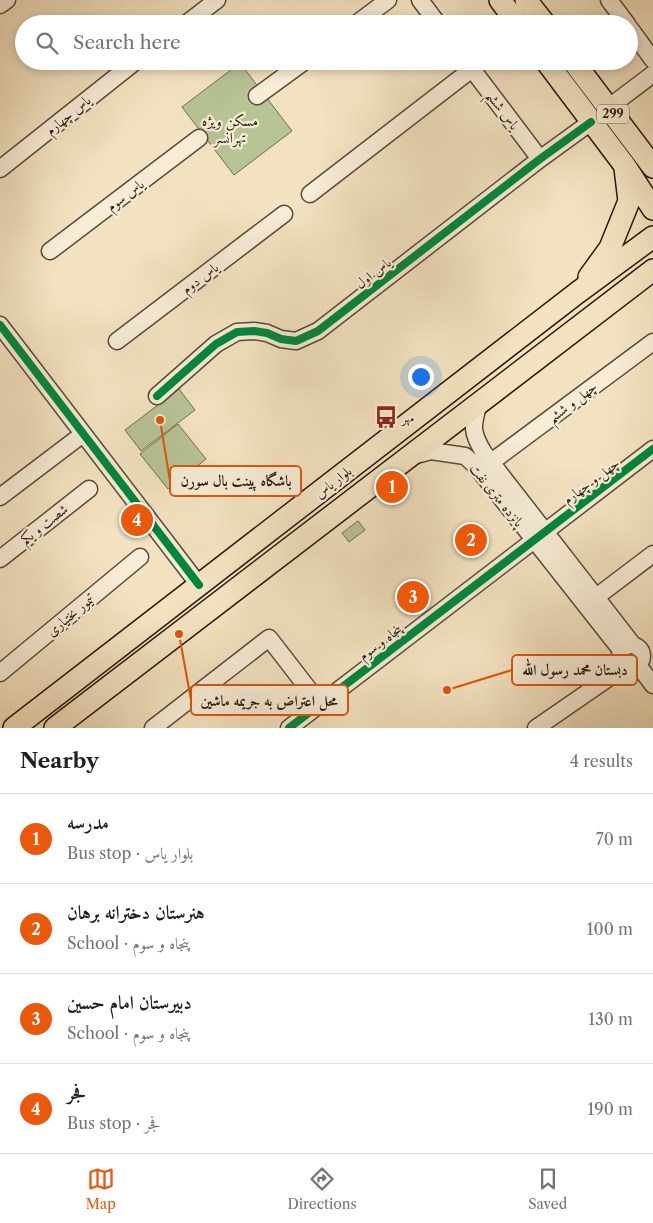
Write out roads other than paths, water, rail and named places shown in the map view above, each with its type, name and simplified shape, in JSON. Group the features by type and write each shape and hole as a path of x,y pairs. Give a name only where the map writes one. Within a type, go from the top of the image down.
{"main road":[{"path":"500,0 511,15"},
{"path":"526,0 538,15"},
{"name":"299","path":"553,70 625,166 653,209"},
{"name":"299","path":"580,70 653,167"},
{"path":"578,293 610,248 629,201 625,166"},
{"name":"بلوار یاس","path":"14,728 653,237"},
{"name":"بلوار یاس","path":"55,728 653,270"},
{"path":"629,288 653,282"},
{"path":"199,585 214,606"}],"street":[{"path":"0,5 7,0"},
{"path":"197,15 217,0"},
{"path":"368,15 388,0"},
{"path":"420,0 431,15"},
{"path":"609,0 620,15"},
{"path":"638,39 653,60"},
{"name":"یاس چهارم","path":"0,169 125,70"},
{"path":"257,96 293,70"},
{"path":"310,194 463,70"},
{"name":"یاس ششم","path":"473,70 540,159"},
{"path":"608,108 653,74"},
{"name":"یاس اول","path":"157,396 216,344 237,332 254,331 267,333 281,339 296,340 318,331 540,159 591,122"},
{"name":"یاس سوم","path":"50,251 199,138"},
{"name":"یاس دوم","path":"117,341 284,214"},
{"path":"0,325 199,585"},
{"name":"چهل و ششم","path":"485,466 653,342"},
{"name":"پانزده متری نفت","path":"479,402 474,420 474,437 485,466 633,654 653,685"},
{"path":"0,497 83,434"},
{"name":"چهل و چهارم","path":"539,536 653,449"},
{"name":"پانزده متری نفت","path":"407,458 431,451 465,456 485,466"},
{"name":"شصت و یکم","path":"0,560 89,489"},
{"name":"پنجاه و سوم","path":"289,728 539,536"},
{"path":"591,602 653,554"},
{"name":"تیمور بختیاری","path":"0,673 140,557"},
{"path":"153,728 269,638 320,704"},
{"path":"536,728 633,654"}],"place":[{"name":"مهر","path":"386,417"},
{"name":"باشگاه پینت بال سورن","path":"160,420"},
{"name":"مدرسه","path":"392,487"},
{"name":"فجر","path":"137,520"},
{"name":"هنرستان دخترانه برهان","path":"471,540"},
{"name":"دبیرستان امام حسین","path":"413,597"},
{"name":"محل اعتراض به جریمه ماشین","path":"179,634"},
{"name":"دبستان محمد رسول الله","path":"447,690"}],"district":[{"name":"مسکن ویژه تهرانسر","path":"230,130"}]}
